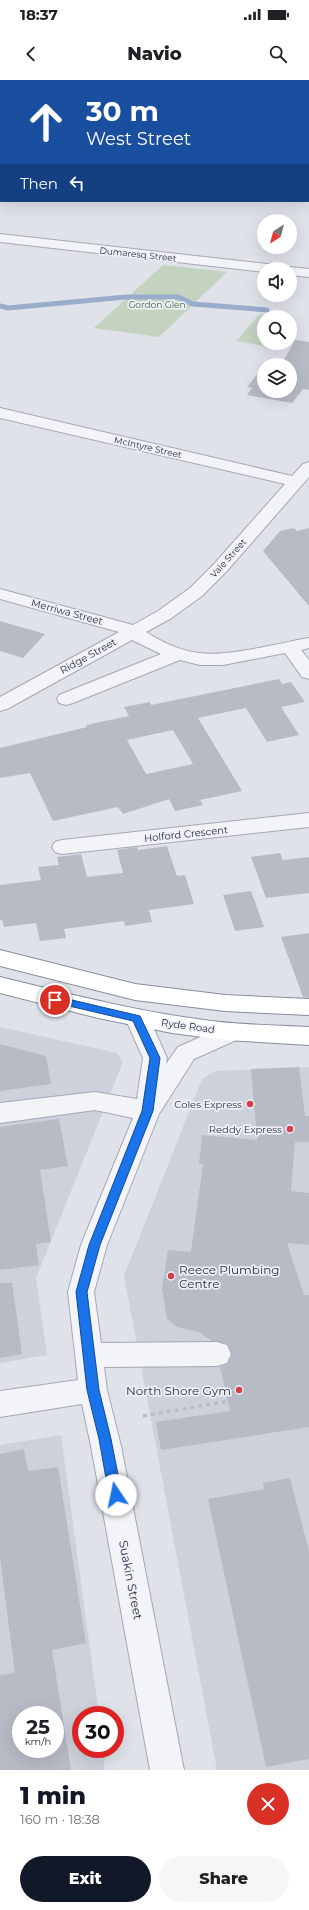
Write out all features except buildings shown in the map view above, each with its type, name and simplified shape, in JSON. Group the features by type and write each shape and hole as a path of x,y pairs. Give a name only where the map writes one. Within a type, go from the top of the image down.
{"highway":[{"path":"0,946 136,992"},
{"path":"0,958 136,992 225,1003 309,1007"},
{"name":"Ryde Road","path":"0,985 83,1007 137,1018 233,1032 309,1036"},
{"path":"0,992 83,1007"}],"street":[{"name":"Dumaresq Street","path":"0,238 257,267"},
{"path":"297,272 309,273"},
{"name":"McIntyre Street","path":"0,413 295,482"},
{"name":"Vale Street","path":"132,632 164,615 196,592 220,568 309,467"},
{"name":"Merriwa Street","path":"0,594 123,627 132,632"},
{"path":"132,632 158,647 178,654 200,659 223,659 309,643"},
{"name":"Ridge Street","path":"0,705 132,632"},
{"path":"290,646 309,673"},
{"path":"66,699 178,654"},
{"name":"Holford Crescent","path":"62,847 309,820"},
{"path":"137,1018 155,1058 148,1111"},
{"path":"148,1111 186,1053 233,1032"},
{"path":"0,1112 95,1101 148,1111"},
{"name":"Suakin Street","path":"148,1111 94,1245 81,1292 93,1390 105,1439 167,1770"},
{"path":"89,1355 218,1354"},
{"path":"0,1404 93,1390"}],"path":[{"path":"143,1416 228,1401"}],"shaded area":[{"path":"0,1027 117,1053 123,1062 36,1278 47,1355 0,1363"},
{"path":"309,1067 309,1770 217,1770 124,1276 202,1079 215,1071"},
{"path":"61,1435 98,1706 72,1706 72,1758 105,1758 103,1770 0,1770 0,1445"}],"green space":[{"name":"Gordon Glen","path":"163,265 227,272 159,337 94,328"},
{"path":"257,317 257,345 236,341"}],"waterway":[{"path":"0,306 8,308 126,297 178,297 193,304 267,310"}],"place":[{"name":"Coles Express","path":"250,1104"},
{"name":"Reddy Express","path":"290,1129"},
{"name":"Reece Plumbing Centre","path":"171,1276"},
{"name":"North Shore Gym","path":"239,1390"}],"route":[{"path":"55,1000 137,1018 155,1058 148,1111 94,1245 81,1292 93,1390 105,1439 116,1495"}]}
